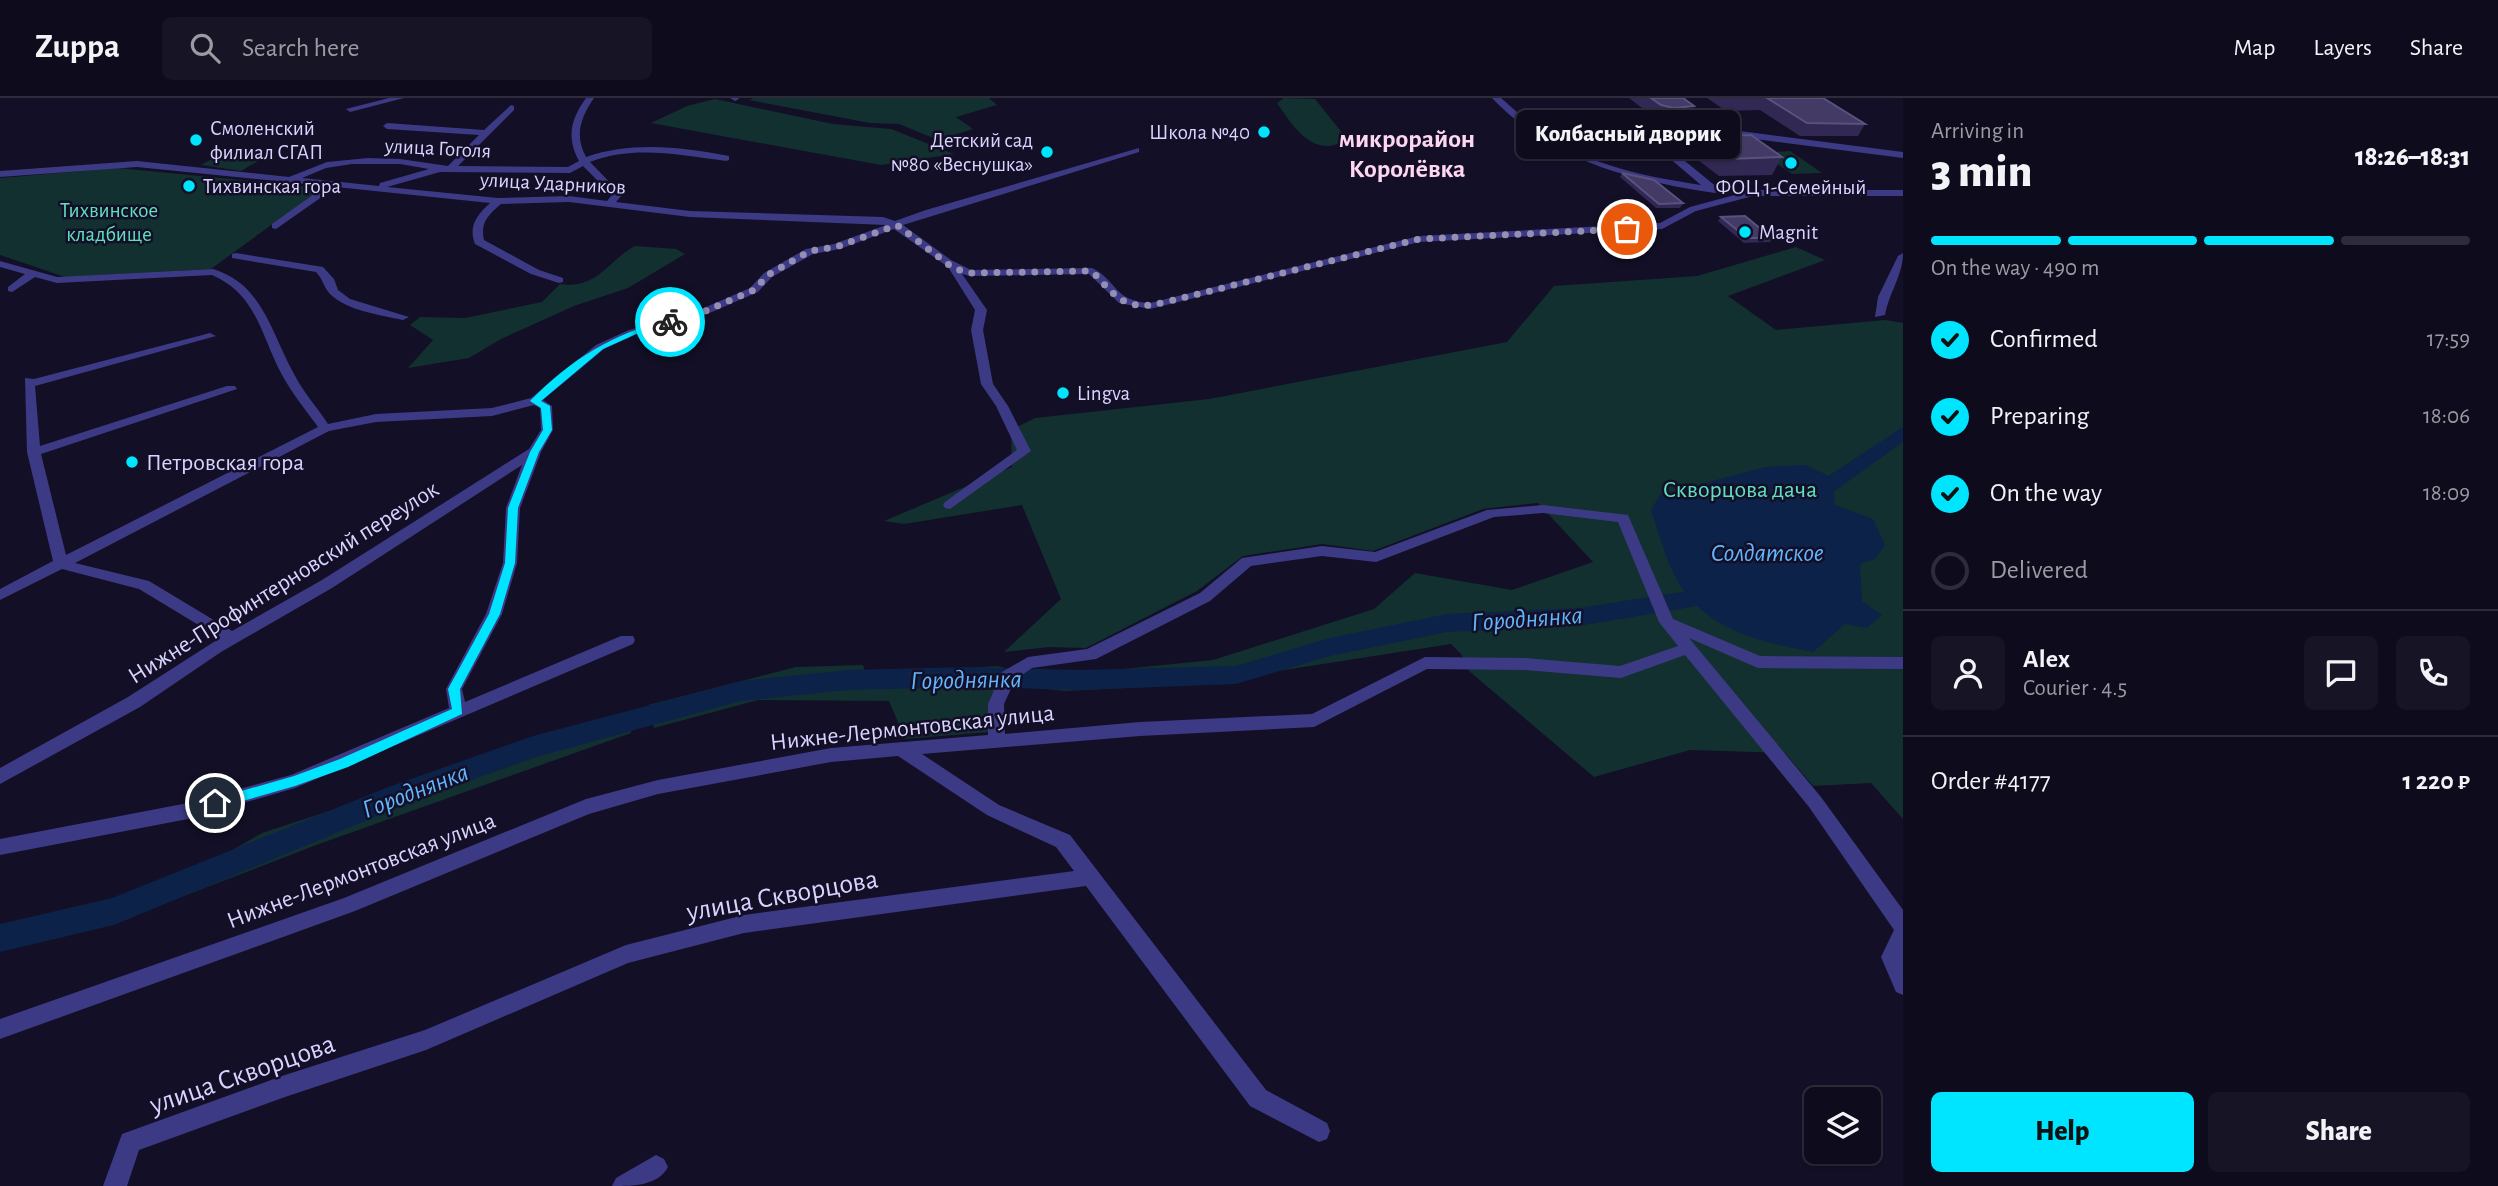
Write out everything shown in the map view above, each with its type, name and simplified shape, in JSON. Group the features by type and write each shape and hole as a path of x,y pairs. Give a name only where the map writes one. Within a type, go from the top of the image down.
{"street":[{"path":"349,109 400,98"},
{"path":"590,98 577,113 573,133 577,153 617,195 611,202"},
{"path":"1496,98 1548,141 1570,152 1650,178 1711,190 1903,193"},
{"path":"374,188 446,168 511,108"},
{"path":"387,126 488,132"},
{"path":"1711,190 1650,137 1724,132 1903,155"},
{"name":"улица Гоголя","path":"290,180 325,165 349,162 427,164 446,168 570,170 584,159 610,152 653,150 726,158"},
{"name":"улица Ударников","path":"0,174 137,164 498,201 569,199 611,202 690,214 883,220 897,225 973,198 1136,150"},
{"path":"276,226 333,185"},
{"path":"953,268 970,273 1092,271 1121,302 1150,306 1419,239 1662,226 1693,209 1753,192"},
{"path":"498,201 479,217 475,228 479,242 535,272 559,280"},
{"path":"0,595 325,428 376,418 492,412 535,401 600,347 633,332 701,313 754,290 768,275 810,251 836,247 897,225 953,268 981,310 977,330 986,384 1002,406 1024,451 950,505"},
{"path":"236,256 319,269 329,279 333,291 346,300 403,317"},
{"path":"1880,315 1883,297 1903,256"},
{"path":"0,264 31,275 70,280 213,272 233,278 248,291 286,372 325,428"},
{"path":"12,289 31,275"},
{"path":"61,564 34,452 30,382 210,336"},
{"path":"34,452 231,389"},
{"path":"458,711 454,689 494,614 510,563 513,508 534,452 547,430 546,406 535,401"},
{"name":"Нижне-Профинтерновский переулок","path":"0,778 134,702 232,638 327,584 534,452"},
{"path":"998,740 996,704 1008,676 1028,663 1090,655 1205,597 1247,562 1322,551 1376,558 1492,513 1543,509 1623,518 1667,622 1815,802 1903,926"},
{"path":"61,564 144,585 232,638"},
{"path":"1667,622 1758,662 1903,663"},
{"path":"0,847 188,811 295,781 344,763 458,711 627,640"},
{"name":"Нижне-Лермонтовская улица","path":"0,1029 348,905 586,807 658,786 831,755 903,751 998,740 1314,720 1425,663 1525,664 1621,672 1689,648"},
{"path":"903,751 993,810 1063,841 1258,1098 1319,1131"},
{"name":"улица Скворцова","path":"115,1186 130,1142 285,1086 426,1040 626,954 744,923 1090,877"},
{"path":"1903,933 1891,957 1903,985"},
{"path":"624,1186 656,1167"}],"green space":[{"path":"989,98 997,105 956,117 973,129 938,140 899,124 870,123 749,100"},
{"path":"1284,98 1315,99 1347,139 1335,145 1324,146 1306,138 1277,103"},
{"path":"715,99 833,124 891,129 954,154 881,165 651,123 687,106"},
{"name":"ФОЦ 1-Семейный","path":"1790,151 1822,173 1792,174 1761,153"},
{"path":"221,154 260,160 241,171 201,165"},
{"name":"Тихвинское кладбище","path":"118,168 322,188 211,269 65,277 0,255 0,178"},
{"path":"635,246 676,249 685,254 628,288 574,306 501,339 469,358 408,368 433,340 410,325 420,317 465,318 542,302 560,284 584,283"},
{"name":"Скворцова дача","path":"1796,247 1825,260 1728,296 1776,330 1885,320 1903,323 1903,819 1871,783 1813,786 1785,753 1690,750 1594,777 1469,671 1461,654 1451,644 1188,685 1065,691 997,684 989,732 905,739 889,701 758,700 654,728 648,705 796,667 863,665 865,672 894,673 997,666 1027,673 1093,672 1213,660 1374,609 1415,573 1512,590 1593,562 1538,503 1483,509 1373,551 1322,544 1243,556 1197,591 1086,648 1049,647 1004,652 1061,599 1022,505 904,524 884,521 1012,467 1011,430 1035,418 1209,399 1507,342 1554,286 1697,276"},
{"path":"630,712 631,733 319,844 119,921 0,949 0,928 40,924 185,877 262,833"}],"water":[{"name":"Солдатское","path":"1806,465 1833,478 1835,505 1873,519 1885,545 1875,559 1860,564 1862,601 1882,615 1867,628 1845,624 1813,652 1774,644 1737,632 1704,612 1678,582 1666,556 1651,510 1660,495 1765,467"}],"building":[{"path":"1651,98 1683,98 1694,106 1674,108 1661,105"},
{"path":"1767,98 1823,98 1865,124 1807,123"},
{"path":"1751,135 1782,157 1729,159 1699,137"},
{"path":"1622,173 1654,180 1683,203 1659,204"},
{"path":"1745,216 1772,238 1747,238 1721,217"}],"waterway":[{"name":"Городнянка","path":"1806,501 1903,433"},
{"name":"Городнянка","path":"0,938 114,911 401,794 533,747 741,691 848,680 966,677 1078,680 1236,675 1330,647 1447,623 1579,617 1714,595 1718,590"}],"way so far":[{"path":"670,322 701,313 754,290 768,275 791,259 810,251 836,247 897,225 953,268 970,273 1092,271 1121,302 1135,306 1150,306 1419,239 1627,229"}],"place":[{"name":"Школа №40","path":"1264,132"},
{"name":"Смоленский филиал СГАП","path":"196,140"},
{"name":"Детский сад №80 «Веснушка»","path":"1047,152"},
{"name":"ФОЦ 1-Семейный","path":"1791,163"},
{"name":"Тихвинская гора","path":"189,186"},
{"name":"Колбасный дворик","path":"1627,229"},
{"name":"Magnit","path":"1745,232"},
{"name":"Lingva","path":"1063,393"},
{"name":"Петровская гора","path":"132,462"}],"district":[{"name":"микрорайон Королёвка","path":"1407,153"}],"route":[{"path":"215,803 295,781 344,763 458,711 454,689 494,614 510,563 513,508 534,452 547,430 546,406 535,401 600,347 633,332 670,322"}]}
